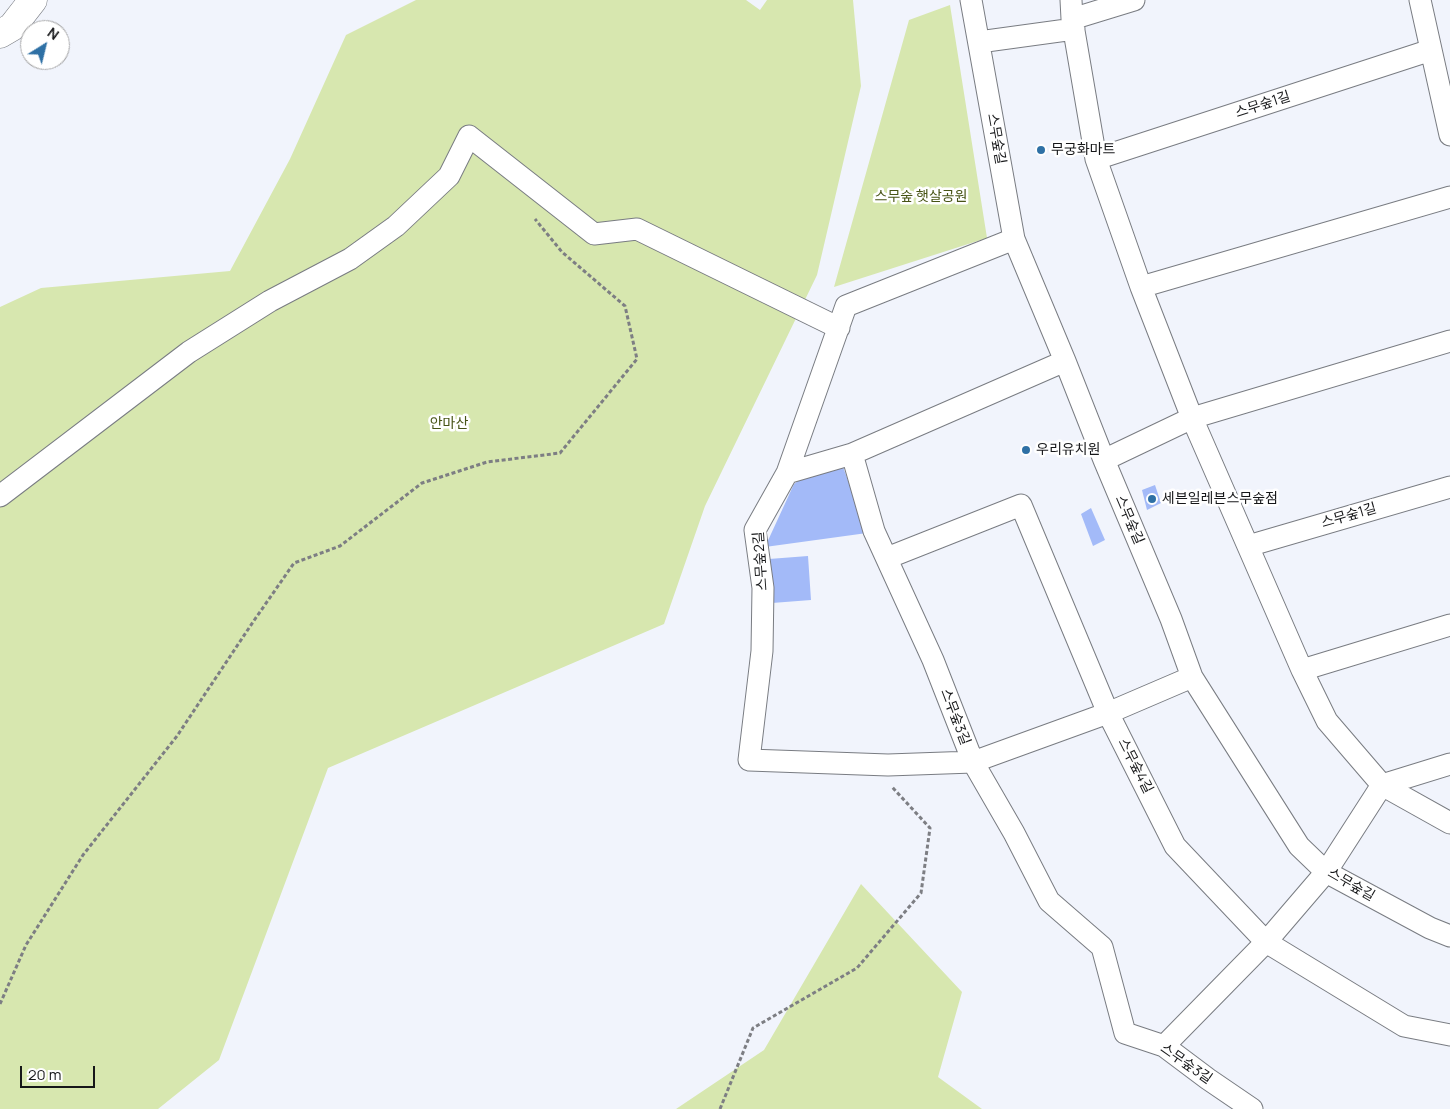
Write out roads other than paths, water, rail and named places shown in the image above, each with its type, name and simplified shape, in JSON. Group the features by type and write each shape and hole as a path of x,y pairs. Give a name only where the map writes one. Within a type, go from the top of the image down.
{"street":[{"path":"0,34 12,27 34,0"},
{"name":"스무숲길","path":"971,0 1014,239 1171,620 1192,677 1299,846 1326,872 1430,928 1450,936"},
{"path":"979,42 1134,0"},
{"path":"1420,0 1450,135"},
{"path":"1072,16 1096,159 1141,287 1192,418 1302,670 1327,722 1382,786 1450,823"},
{"name":"스무숲1길","path":"1096,159 1431,50"},
{"path":"0,496 189,352 270,301 350,259 396,226 450,176 469,136 594,234 637,229 838,328"},
{"path":"1141,287 1450,197"},
{"name":"스무숲2길","path":"1014,239 846,306 787,473 755,530 763,588 762,651 750,760 872,765 973,762 1108,713 1192,677"},
{"path":"1104,460 1192,418 1450,341"},
{"path":"787,473 852,454 1065,361"},
{"name":"스무숲3길","path":"852,454 874,531 933,660 973,762 1014,833 1049,901 1102,948 1125,1033 1164,1046 1252,1109"},
{"name":"스무숲1길","path":"1248,546 1450,487"},
{"name":"스무숲4길","path":"886,558 1021,505 1108,713 1175,846 1266,942 1404,1026 1450,1035"},
{"path":"1302,670 1450,625"},
{"path":"1164,1046 1266,942 1326,872 1382,786 1450,764"}],"place":[{"name":"무궁화마트","path":"1041,150"},
{"name":"우리유치원","path":"1026,450"},
{"name":"세븐일레븐스무숲점","path":"1152,499"}],"park label":[{"name":"스무숲 햇살공원","path":"921,197"},
{"name":"안마산","path":"449,424"}]}
